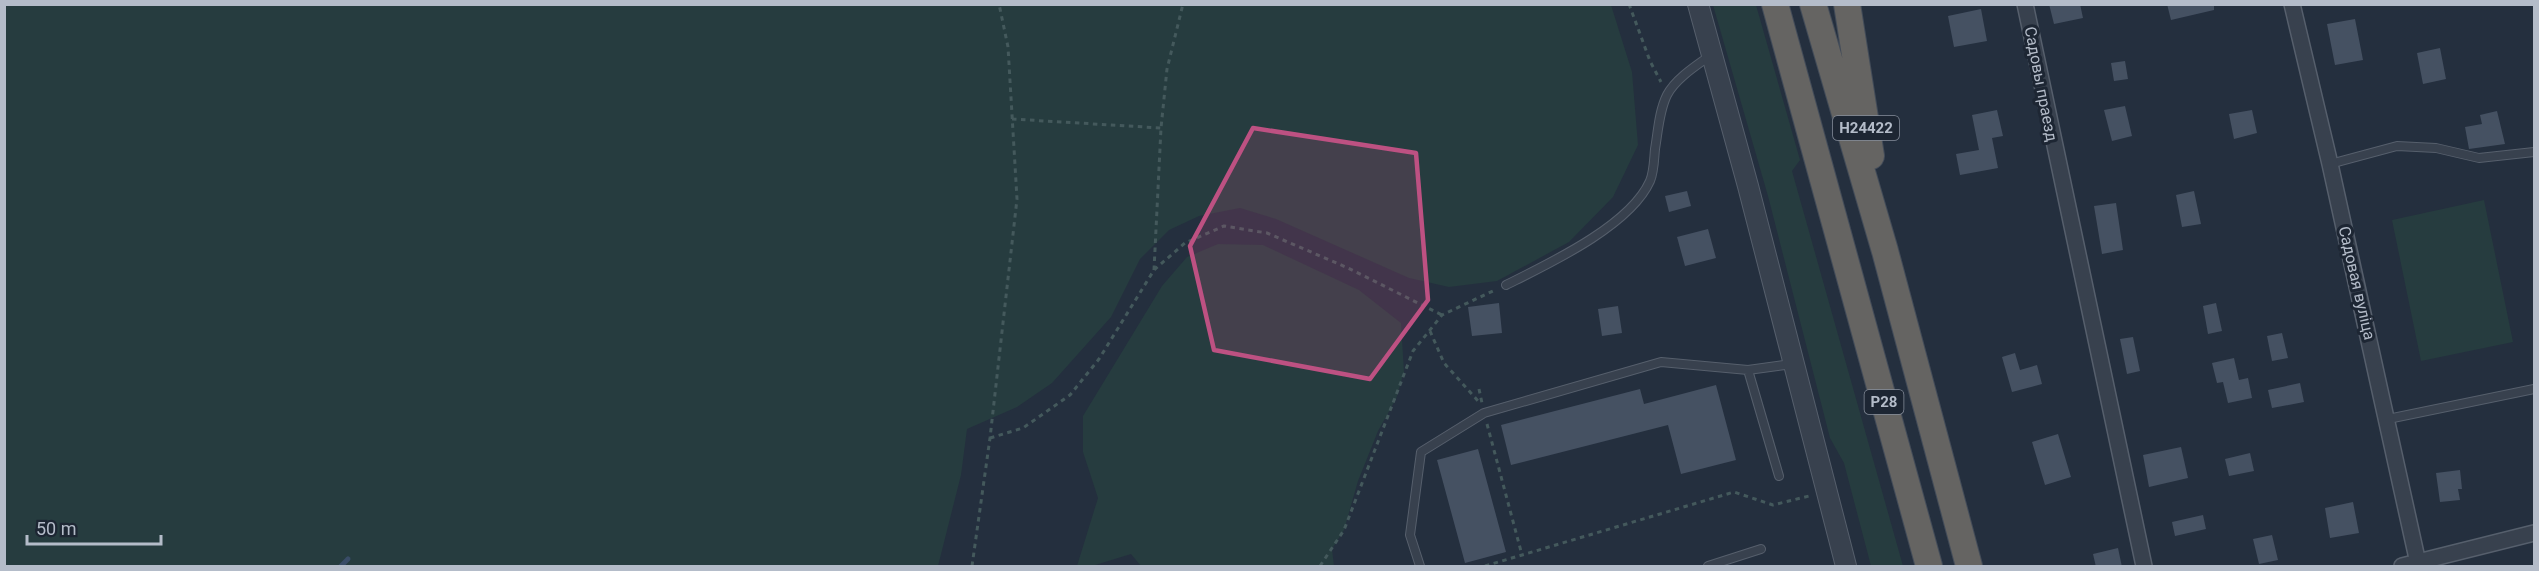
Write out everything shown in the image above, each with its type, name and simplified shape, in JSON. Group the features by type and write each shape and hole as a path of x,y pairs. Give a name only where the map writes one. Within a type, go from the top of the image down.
{"highway":[{"name":"Р28","path":"1775,4 1929,567"},
{"name":"Р28","path":"1813,4 1886,251 1969,559"},
{"name":"Н24422","path":"1847,4 1886,251"}],"street":[{"path":"1698,4 1846,567"},
{"name":"Садовы праезд","path":"2025,4 2144,567"},
{"name":"Садовая вуліца","path":"2292,4 2388,419 2418,562"},
{"path":"2402,567 2535,534"}],"lane":[{"path":"1506,285 1583,244 1600,233 1638,200 1650,180 1661,114 1667,94 1684,76 1713,54"},
{"path":"2330,164 2397,146 2436,148 2479,158 2535,152"},
{"path":"1420,567 1410,535 1421,452 1484,413 1661,362 1748,370 1792,363"},
{"path":"1748,370 1779,476"},
{"path":"2388,419 2535,389"},
{"path":"1708,567 1761,549"}],"path":[{"path":"972,567 990,438 1017,199 1008,47 999,4"},
{"path":"1154,270 1161,128 1167,69 1183,4"},
{"path":"1629,4 1650,61 1667,94"},
{"path":"1012,119 1161,128"},
{"path":"990,438 1023,428 1070,395 1099,359 1154,270 1185,243 1224,226 1267,233 1348,268 1442,315"},
{"path":"1320,567 1344,530 1413,351 1442,315 1506,285"},
{"path":"1430,331 1444,363 1482,405 1479,389"},
{"path":"1484,413 1522,555"},
{"path":"1485,567 1734,492 1773,505 1815,495"}],"highlighted area":[{"path":"1253,128 1416,153 1428,300 1370,379 1214,350 1190,246"}],"green space":[{"path":"4,5 1611,5 1632,72 1638,145 1613,197 1569,242 1497,281 1449,287 1409,278 1276,219 1240,208 1199,216 1169,230 1140,259 1111,317 1052,383 1017,407 967,429 961,475 938,566 5,566"},
{"path":"1713,5 1756,5 1800,160 1792,171 1903,566 1871,566 1844,463 1830,438 1768,196"},
{"path":"2484,200 2513,342 2421,361 2392,220"},
{"path":"1218,244 1263,245 1359,290 1401,323 1404,372 1396,399 1378,431 1358,481 1344,530 1332,549 1334,566 1141,566 1131,554 1092,566 1077,566 1098,498 1083,452 1083,416 1162,286 1187,257"}],"building":[{"path":"2049,4 2080,4 2083,18 2054,24"},
{"path":"2167,4 2214,4 2214,10 2171,20"},
{"path":"1981,9 1987,41 1954,47 1948,16"},
{"path":"2355,19 2363,60 2335,65 2327,24"},
{"path":"2440,48 2446,79 2423,84 2417,53"},
{"path":"2125,61 2128,79 2114,81 2111,63"},
{"path":"2125,106 2132,136 2112,141 2104,110"},
{"path":"1997,110 2003,136 1992,138 1998,168 1960,175 1956,154 1979,150 1972,115"},
{"path":"2252,110 2257,133 2234,139 2229,114"},
{"path":"2497,111 2505,144 2469,149 2465,127 2482,124 2480,115"},
{"path":"1687,191 1691,206 1669,212 1665,196"},
{"path":"2194,191 2201,224 2182,227 2176,195"},
{"path":"2116,203 2123,250 2102,254 2094,206"},
{"path":"1708,229 1716,258 1685,266 1677,237"},
{"path":"1499,303 1502,333 1472,336 1468,307"},
{"path":"2216,303 2222,331 2208,334 2203,306"},
{"path":"1618,306 1622,333 1602,336 1598,309"},
{"path":"2282,333 2288,358 2272,361 2267,336"},
{"path":"2133,337 2140,371 2127,374 2120,339"},
{"path":"2015,353 2020,370 2037,365 2042,384 2012,392 2002,357"},
{"path":"2234,358 2239,380 2248,378 2252,398 2228,403 2223,382 2217,383 2212,363"},
{"path":"2300,383 2304,402 2272,408 2268,390"},
{"path":"1716,385 1736,460 1681,474 1668,425 1511,465 1501,425 1640,389 1644,404"},
{"path":"2058,434 2071,477 2045,485 2032,442"},
{"path":"2181,447 2188,478 2149,487 2143,455"},
{"path":"1478,449 1506,552 1465,563 1437,460"},
{"path":"2250,453 2254,471 2229,476 2225,459"},
{"path":"2460,470 2462,489 2458,489 2460,500 2440,502 2436,473"},
{"path":"2353,502 2359,533 2330,538 2325,508"},
{"path":"2203,515 2206,529 2175,536 2172,522"},
{"path":"2272,535 2278,560 2259,564 2253,539"},
{"path":"2118,548 2122,567 2096,567 2093,554"}],"waterway":[{"path":"341,566 348,559"}]}
